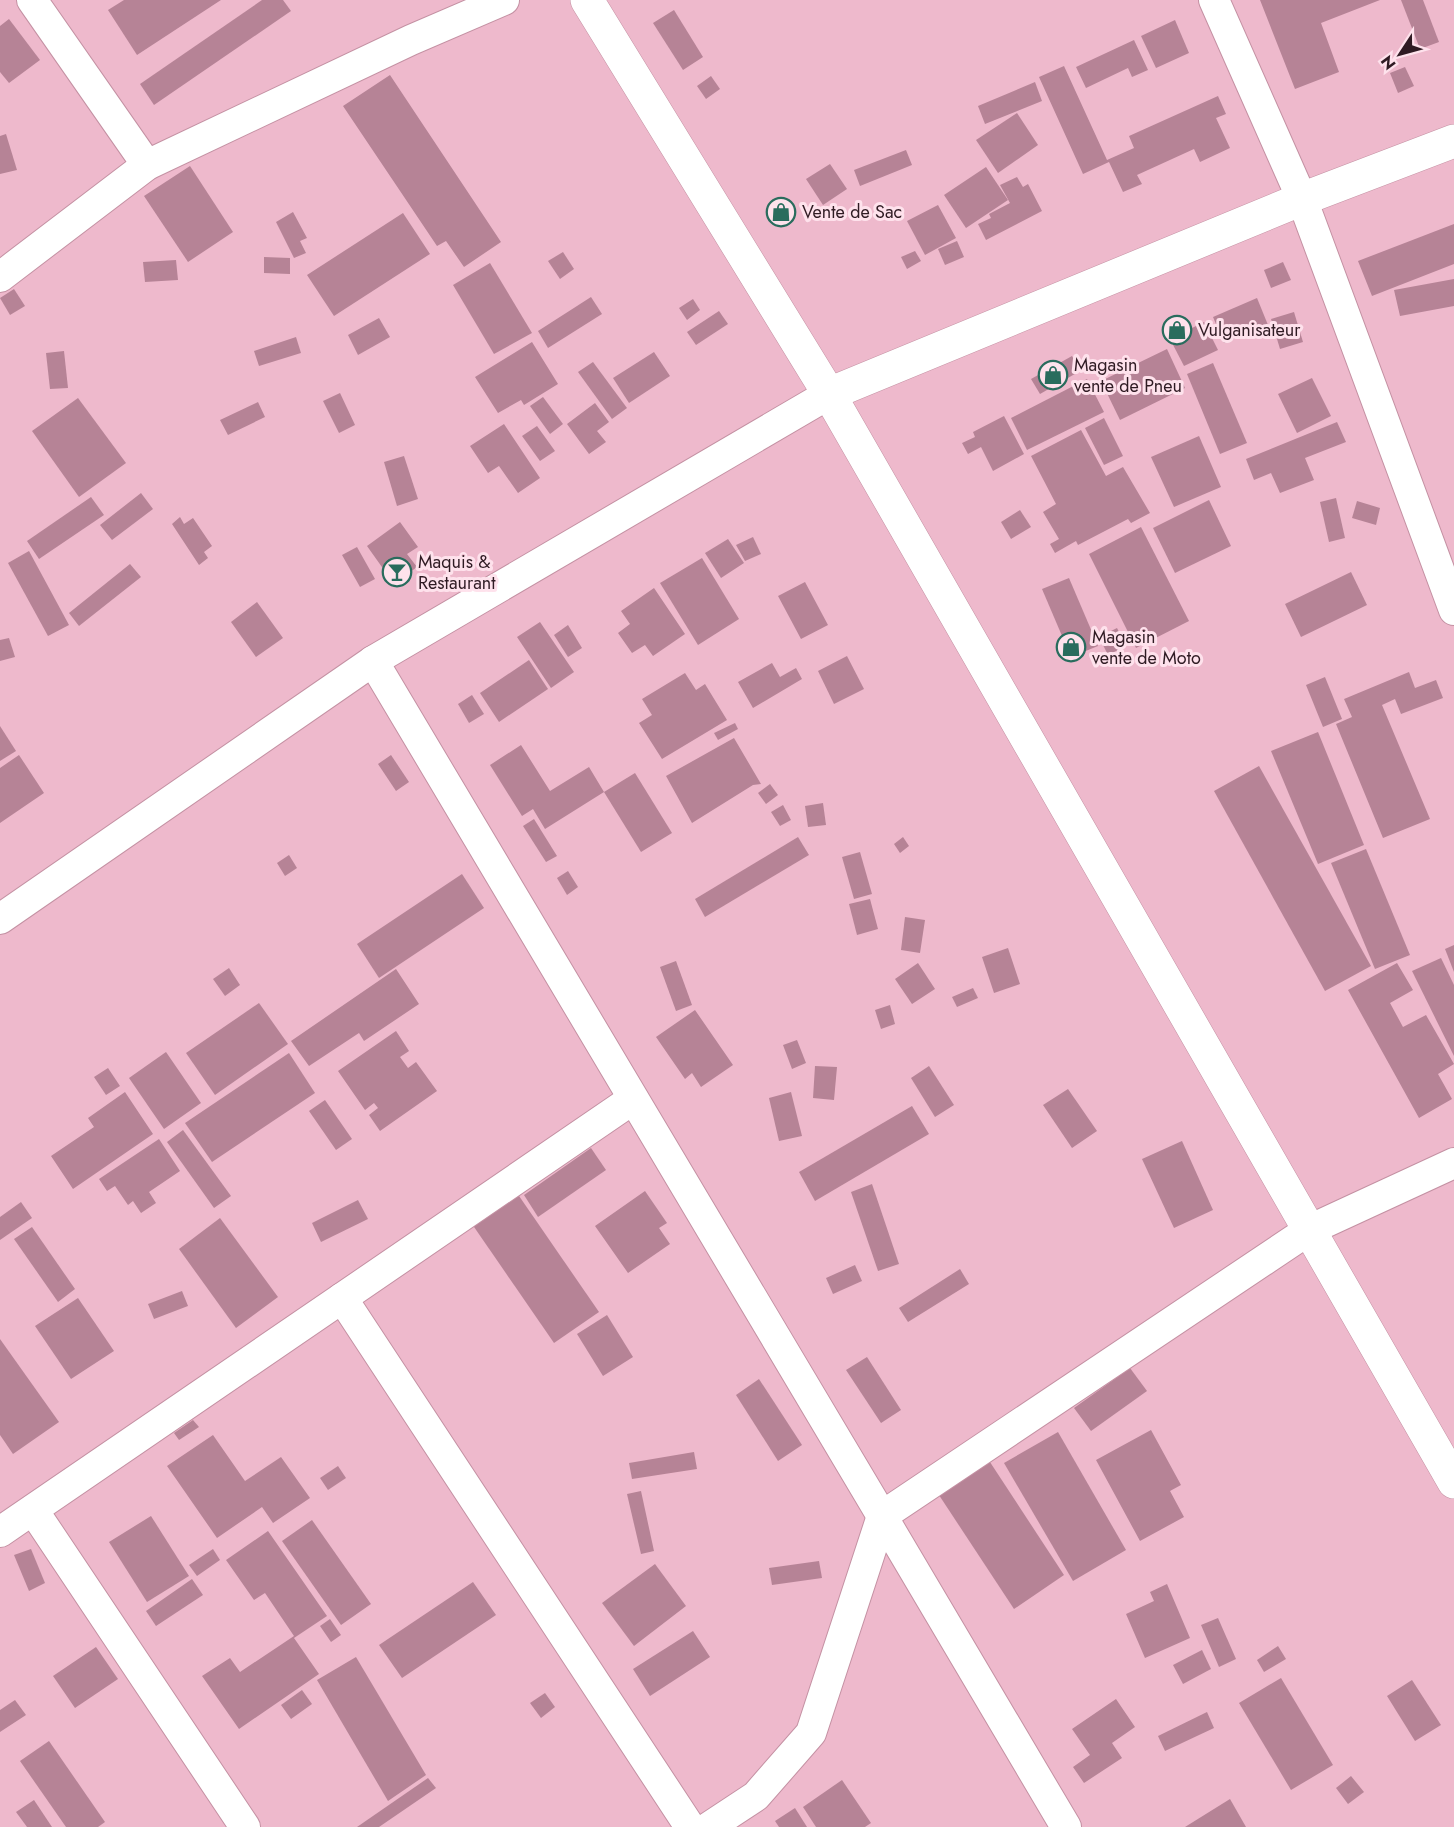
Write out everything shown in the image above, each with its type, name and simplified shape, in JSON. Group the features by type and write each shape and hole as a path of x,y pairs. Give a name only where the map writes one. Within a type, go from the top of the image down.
{"street":[{"path":"32,0 147,165"},
{"path":"0,277 147,165 411,40 504,0"},
{"path":"587,0 829,394 1454,1482"},
{"path":"1214,0 1302,199 1454,610"},
{"path":"0,919 373,661 829,394 1302,199 1454,141"},
{"path":"373,661 1066,1827"},
{"path":"0,1532 633,1099"},
{"path":"709,1827 756,1796 811,1733 882,1516 1309,1230 1454,1163"},
{"path":"342,1298 690,1827"},
{"path":"33,1510 245,1827"}],"building":[{"path":"124,0 221,0 137,55 108,10"},
{"path":"262,0 283,0 291,11 154,105 140,84"},
{"path":"1260,0 1380,0 1321,23 1339,72 1295,89"},
{"path":"1401,0 1423,0 1439,42 1420,49"},
{"path":"674,10 703,57 683,70 653,23"},
{"path":"9,19 40,60 9,83 0,72 0,26"},
{"path":"1175,20 1189,53 1156,68 1141,36"},
{"path":"1134,40 1148,70 1132,77 1128,68 1086,88 1076,67"},
{"path":"1064,66 1107,160 1134,148 1129,136 1218,96 1226,114 1216,118 1230,148 1200,162 1194,149 1137,175 1142,184 1123,192 1109,162 1083,174 1039,77"},
{"path":"1405,67 1414,86 1398,93 1390,73"},
{"path":"390,75 501,242 464,267 446,241 437,246 343,106"},
{"path":"711,76 720,89 706,99 697,86"},
{"path":"1035,82 1042,101 985,124 978,106"},
{"path":"1017,113 1038,145 998,173 976,140"},
{"path":"6,134 17,170 0,174 0,136"},
{"path":"906,150 912,165 860,186 854,170"},
{"path":"830,164 847,189 823,205 806,179"},
{"path":"190,166 233,232 188,262 144,196"},
{"path":"986,167 1008,200 966,228 944,195"},
{"path":"1017,177 1023,187 1028,184 1042,211 986,240 978,224 991,218 989,214 1010,203 1000,185"},
{"path":"938,205 956,238 925,255 907,221"},
{"path":"293,212 307,238 300,241 306,253 294,258 276,222"},
{"path":"403,213 430,254 334,316 307,275"},
{"path":"1454,224 1454,264 1372,296 1358,261"},
{"path":"957,241 964,257 945,265 938,249"},
{"path":"915,251 921,261 907,269 901,257"},
{"path":"563,252 574,269 560,279 548,261"},
{"path":"264,257 290,258 290,274 264,273"},
{"path":"176,260 178,280 145,282 143,262"},
{"path":"1283,262 1291,280 1271,288 1264,270"},
{"path":"490,263 532,333 494,354 453,285"},
{"path":"1454,279 1454,306 1400,316 1394,290"},
{"path":"14,289 25,306 10,315 0,298"},
{"path":"591,297 602,314 548,348 538,331"},
{"path":"1257,298 1268,325 1224,343 1213,317"},
{"path":"693,299 700,310 687,320 679,308"},
{"path":"719,311 728,324 696,345 687,332"},
{"path":"1294,312 1303,342 1280,349 1271,319"},
{"path":"379,318 390,337 358,355 348,335"},
{"path":"1204,322 1218,350 1184,366 1170,339"},
{"path":"296,337 301,353 259,366 254,351"},
{"path":"532,342 558,384 524,405 521,400 498,413 475,377"},
{"path":"1167,349 1185,388 1120,420 1101,381"},
{"path":"64,351 68,388 50,389 46,353"},
{"path":"654,352 670,376 629,403 613,378"},
{"path":"1072,356 1080,371 1040,394 1031,379"},
{"path":"593,362 627,408 612,419 578,372"},
{"path":"1213,363 1247,443 1220,454 1187,374"},
{"path":"1312,378 1331,416 1297,433 1278,394"},
{"path":"1087,379 1104,412 1027,450 1011,418"},
{"path":"340,393 355,425 339,433 323,401"},
{"path":"543,397 563,424 550,434 530,406"},
{"path":"78,398 126,463 79,497 32,431"},
{"path":"258,402 265,417 228,435 220,420"},
{"path":"595,403 609,422 597,431 606,442 589,454 567,424"},
{"path":"1004,416 1024,454 993,471 981,447 968,454 962,443 975,437 973,432"},
{"path":"1104,418 1123,456 1104,465 1085,428"},
{"path":"1337,422 1346,442 1305,458 1314,480 1280,493 1271,473 1254,480 1246,459"},
{"path":"504,424 540,478 518,493 499,466 488,473 470,446"},
{"path":"537,426 555,451 540,461 522,436"},
{"path":"1081,430 1106,476 1123,467 1150,513 1131,523 1128,519 1078,545 1076,541 1055,553 1050,544 1059,539 1043,512 1056,504 1031,456"},
{"path":"1199,436 1221,487 1174,507 1151,457"},
{"path":"404,456 418,499 397,506 384,462"},
{"path":"141,493 153,509 112,540 100,525"},
{"path":"91,497 104,515 39,559 27,541"},
{"path":"1336,498 1345,538 1329,542 1320,502"},
{"path":"1209,500 1231,546 1175,573 1153,528"},
{"path":"1357,501 1380,508 1376,525 1352,518"},
{"path":"1020,510 1031,527 1011,539 1001,522"},
{"path":"180,517 184,524 193,518 212,546 204,552 208,558 199,565 172,524"},
{"path":"400,522 418,547 407,554 417,567 394,584 367,546"},
{"path":"1141,527 1189,621 1136,648 1089,554"},
{"path":"753,537 761,554 745,561 736,545"},
{"path":"728,539 744,563 721,578 705,553"},
{"path":"357,547 375,579 360,587 342,555"},
{"path":"29,551 69,625 48,636 8,563"},
{"path":"702,558 739,619 698,645 660,583"},
{"path":"130,564 141,577 79,626 69,613"},
{"path":"1351,572 1367,605 1301,637 1285,604"},
{"path":"1069,578 1098,646 1071,657 1042,589"},
{"path":"805,582 828,625 801,639 778,596"},
{"path":"654,588 685,634 653,656 645,645 632,653 618,633 630,624 621,611"},
{"path":"257,602 283,638 256,657 231,622"},
{"path":"540,622 574,672 551,688 517,637"},
{"path":"568,625 582,648 568,657 554,635"},
{"path":"1117,628 1126,646 1108,655 1099,637"},
{"path":"9,638 15,657 0,661 0,640"},
{"path":"847,656 864,689 834,704 818,671"},
{"path":"529,660 548,689 499,722 480,693"},
{"path":"772,663 780,677 796,668 802,679 753,708 738,682"},
{"path":"1409,672 1415,688 1436,680 1443,698 1401,714 1395,699 1382,705 1430,819 1383,838 1336,724 1352,717 1344,699"},
{"path":"685,673 696,690 705,684 727,720 662,759 639,723 652,715 642,699"},
{"path":"1325,677 1342,719 1323,727 1306,685"},
{"path":"472,695 484,714 469,723 458,704"},
{"path":"735,723 738,729 718,740 714,733"},
{"path":"0,726 16,751 0,761"},
{"path":"1318,732 1364,845 1318,864 1271,751"},
{"path":"734,738 761,784 753,785 692,823 666,776"},
{"path":"521,745 550,791 589,767 604,792 545,829 533,809 522,816 490,765"},
{"path":"19,755 44,793 0,823 0,768"},
{"path":"391,755 409,782 396,791 378,764"},
{"path":"1259,766 1371,966 1325,991 1214,791"},
{"path":"635,773 672,833 641,852 604,792"},
{"path":"770,784 778,795 766,804 758,793"},
{"path":"823,803 826,825 808,827 805,806"},
{"path":"783,805 791,820 780,826 771,812"},
{"path":"534,819 557,856 546,862 523,826"},
{"path":"798,837 809,855 705,917 695,899"},
{"path":"903,837 909,846 900,853 894,844"},
{"path":"1366,849 1410,955 1375,969 1331,863"},
{"path":"860,852 872,894 854,899 842,857"},
{"path":"289,855 297,868 285,876 277,863"},
{"path":"568,871 578,887 567,895 557,878"},
{"path":"462,874 484,908 379,978 357,944"},
{"path":"870,899 878,929 857,935 849,904"},
{"path":"905,917 925,920 920,953 901,950"},
{"path":"1454,945 1454,972 1445,949"},
{"path":"1008,948 1020,984 994,993 982,957"},
{"path":"1441,958 1454,985 1454,1056 1412,971"},
{"path":"676,961 692,1005 676,1011 660,967"},
{"path":"918,963 935,989 912,1004 895,979"},
{"path":"1397,963 1413,990 1390,1003 1403,1027 1426,1015 1454,1064 1438,1074 1452,1099 1419,1118 1348,990"},
{"path":"229,968 240,985 225,996 213,979"},
{"path":"396,969 419,1004 364,1041 359,1033 309,1066 291,1041"},
{"path":"973,988 978,998 957,1007 952,997"},
{"path":"259,1003 288,1044 215,1095 186,1053"},
{"path":"890,1005 895,1024 881,1029 875,1010"},
{"path":"695,1010 733,1065 701,1087 692,1073 685,1079 656,1037"},
{"path":"396,1031 409,1051 400,1057 408,1068 416,1062 437,1091 380,1131 369,1115 378,1108 374,1103 365,1110 338,1071"},
{"path":"797,1040 806,1063 792,1069 783,1045"},
{"path":"166,1052 201,1103 164,1129 129,1078"},
{"path":"289,1053 315,1093 212,1162 185,1123"},
{"path":"815,1066 837,1067 834,1100 813,1098"},
{"path":"929,1066 954,1105 935,1117 911,1078"},
{"path":"108,1068 120,1086 106,1095 94,1077"},
{"path":"1068,1089 1097,1131 1072,1148 1043,1105"},
{"path":"125,1092 153,1134 73,1189 51,1156 94,1127 88,1118"},
{"path":"791,1092 802,1136 779,1141 769,1098"},
{"path":"325,1100 352,1139 336,1150 309,1111"},
{"path":"912,1106 929,1134 815,1201 799,1172"},
{"path":"183,1130 231,1196 214,1208 167,1142"},
{"path":"159,1139 180,1171 149,1192 156,1203 141,1213 133,1201 128,1205 115,1186 107,1191 99,1179"},
{"path":"1182,1141 1213,1210 1174,1228 1142,1159"},
{"path":"591,1148 606,1170 538,1217 524,1195"},
{"path":"872,1184 899,1264 878,1271 851,1192"},
{"path":"645,1191 667,1223 659,1228 670,1244 628,1273 595,1226"},
{"path":"517,1193 599,1312 554,1343 472,1224"},
{"path":"358,1200 368,1219 321,1242 312,1223"},
{"path":"21,1202 32,1218 0,1240 0,1217"},
{"path":"220,1218 278,1297 236,1328 179,1249"},
{"path":"32,1227 75,1289 58,1302 14,1239"},
{"path":"855,1265 862,1281 833,1294 826,1278"},
{"path":"960,1269 969,1284 908,1322 899,1308"},
{"path":"182,1291 188,1306 154,1319 148,1304"},
{"path":"78,1298 114,1351 71,1379 35,1326"},
{"path":"607,1315 633,1357 603,1376 577,1334"},
{"path":"0,1339 59,1422 13,1454 0,1435"},
{"path":"867,1357 901,1410 881,1423 846,1370"},
{"path":"1130,1368 1147,1391 1091,1431 1074,1408"},
{"path":"759,1379 802,1445 778,1461 736,1395"},
{"path":"193,1420 199,1427 179,1440 174,1433"},
{"path":"1151,1430 1181,1485 1170,1491 1184,1517 1140,1541 1096,1460"},
{"path":"1058,1432 1126,1550 1073,1581 1004,1463"},
{"path":"213,1435 245,1481 281,1457 310,1498 273,1523 262,1507 217,1538 167,1466"},
{"path":"694,1452 697,1469 632,1479 629,1463"},
{"path":"986,1456 1064,1575 1014,1609 935,1489"},
{"path":"338,1466 346,1478 328,1490 320,1478"},
{"path":"641,1491 654,1551 641,1554 627,1494"},
{"path":"151,1516 189,1576 147,1602 109,1542"},
{"path":"312,1520 371,1604 341,1625 282,1541"},
{"path":"268,1531 327,1616 294,1638 319,1674 239,1729 202,1676 230,1658 240,1672 294,1636 265,1593 254,1600 226,1560"},
{"path":"31,1549 45,1583 29,1591 14,1555"},
{"path":"213,1549 220,1560 197,1576 189,1565"},
{"path":"819,1561 822,1578 772,1585 769,1568"},
{"path":"655,1564 686,1606 634,1646 602,1603"},
{"path":"192,1579 203,1595 156,1626 146,1611"},
{"path":"473,1582 496,1615 402,1678 379,1645"},
{"path":"1167,1584 1190,1638 1145,1658 1126,1614 1154,1601 1150,1592"},
{"path":"1218,1618 1236,1659 1219,1667 1201,1625"},
{"path":"330,1619 341,1635 331,1642 320,1626"},
{"path":"693,1631 710,1657 650,1696 633,1669"},
{"path":"1278,1646 1286,1659 1264,1672 1257,1660"},
{"path":"96,1647 118,1679 75,1708 53,1676"},
{"path":"1202,1650 1211,1669 1183,1684 1173,1665"},
{"path":"356,1657 426,1775 388,1801 317,1680"},
{"path":"1281,1678 1333,1765 1291,1790 1239,1703"},
{"path":"1412,1680 1441,1725 1415,1741 1387,1696"},
{"path":"302,1690 312,1704 291,1719 281,1705"},
{"path":"545,1693 555,1707 541,1718 530,1703"},
{"path":"1116,1699 1135,1727 1112,1743 1122,1758 1084,1783 1073,1767 1090,1755 1072,1729"},
{"path":"15,1700 26,1715 0,1732 0,1710"},
{"path":"1207,1712 1214,1728 1165,1751 1158,1736"},
{"path":"49,1741 105,1822 98,1827 66,1827 20,1761"},
{"path":"1351,1776 1364,1792 1348,1804 1336,1788"},
{"path":"428,1778 436,1788 379,1827 357,1827"},
{"path":"842,1780 871,1823 865,1827 816,1827 803,1807"},
{"path":"1230,1799 1246,1827 1185,1827"},
{"path":"34,1800 52,1827 27,1827 16,1812"},
{"path":"795,1808 807,1827 779,1827 775,1821"}],"place":[{"name":"Vente de Sac","path":"781,212"},
{"name":"Vulganisateur","path":"1177,330"},
{"name":"Magasin vente de Pneu","path":"1053,375"},
{"name":"Maquis & Restaurant","path":"397,572"},
{"name":"Magasin vente de Moto","path":"1071,647"}]}
